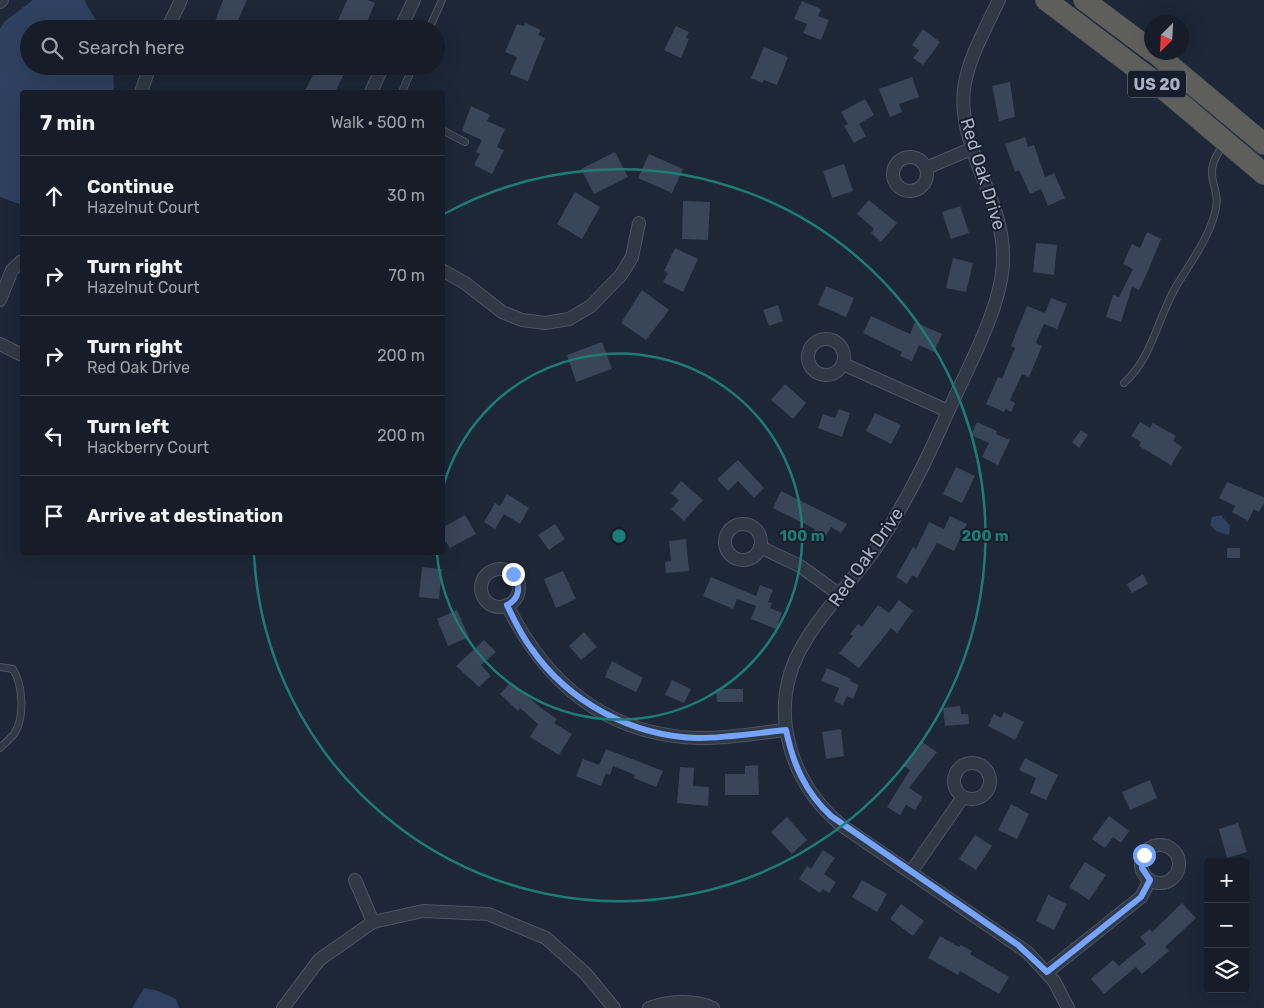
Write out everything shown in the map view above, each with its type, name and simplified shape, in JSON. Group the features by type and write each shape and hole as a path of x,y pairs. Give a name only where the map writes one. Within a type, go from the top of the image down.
{"highway":[{"name":"US 20","path":"1046,0 1160,86 1264,174"},
{"name":"US 20","path":"1084,0 1144,45"},
{"name":"US 20","path":"1163,60 1264,144"}],"street":[{"path":"172,20 181,0"},
{"path":"404,20 414,0"},
{"name":"Red Oak Drive","path":"999,0 968,65 965,78 963,115 971,149 999,219 1004,263 994,307 948,411 900,511 873,552 807,639 794,665 786,693 786,730 799,773 822,808 841,825 1023,948 1047,972 1068,1008"},
{"path":"142,90 147,75"},
{"path":"372,90 379,75"},
{"path":"926,168 971,149"},
{"path":"445,272 465,283 502,312 522,320 545,323 569,319 591,306 621,275 632,257 639,224"},
{"path":"0,300 12,270 20,263"},
{"path":"0,344 20,354"},
{"path":"842,364 948,411"},
{"path":"760,547 800,566 840,595"},
{"path":"507,605 522,635 548,669 574,693 613,718 638,727 685,737 718,737 786,730"},
{"path":"911,872 962,797"},
{"path":"355,880 373,922"},
{"path":"1047,972 1141,897 1150,880"},
{"path":"283,1008 319,960 373,922 423,911 488,914 546,938 586,974 614,1008"},
{"path":"649,1008 665,1002 704,1004 713,1008"}],"lane":[{"path":"433,20 442,0"},
{"path":"403,90 409,75"},
{"path":"445,132 465,142"},
{"path":"1124,384 1136,372 1146,357 1165,308 1208,234 1216,210 1211,169 1216,155 1226,141"},
{"path":"0,667 13,669 18,677 20,699 14,733 0,748"}],"water":[{"path":"33,0 84,0 96,20 20,20 20,75 113,75 114,90 20,90 20,204 0,197 0,29 4,22"},
{"path":"1221,515 1230,526 1229,535 1216,531 1210,525 1212,517"},
{"path":"144,988 158,991 176,999 179,1008 132,1008"}],"building":[{"path":"223,0 247,0 238,20 215,20"},
{"path":"347,0 368,0 375,3 368,20 338,20"},
{"path":"802,1 821,9 818,16 829,20 821,40 803,33 807,24 794,19"},
{"path":"525,23 541,30 538,35 545,38 528,81 510,74 517,57 505,52 517,24 524,26"},
{"path":"676,26 689,32 686,37 689,39 681,58 664,50"},
{"path":"923,29 940,42 923,65 913,58 919,50 912,45"},
{"path":"764,47 788,57 777,85 764,80 762,83 751,78"},
{"path":"313,75 344,75 336,90 305,90"},
{"path":"912,77 919,97 899,104 902,112 890,117 879,89"},
{"path":"1010,82 1015,117 999,121 992,86"},
{"path":"865,99 874,115 859,124 866,136 854,143 844,126 848,124 841,112"},
{"path":"471,106 490,115 487,121 505,129 497,147 504,150 492,174 474,165 480,154 476,152 482,140 462,131"},
{"path":"1025,137 1028,147 1034,145 1045,177 1054,173 1065,198 1048,206 1041,189 1030,194 1019,170 1015,172 1005,144"},
{"path":"615,152 628,177 594,194 581,169"},
{"path":"649,154 683,169 672,193 638,178"},
{"path":"844,164 853,191 832,198 823,171"},
{"path":"575,192 600,207 582,239 557,224"},
{"path":"869,200 897,223 881,242 871,233 874,229 857,214"},
{"path":"683,201 710,202 708,240 682,239"},
{"path":"960,206 969,233 951,239 942,212"},
{"path":"1147,232 1161,239 1139,290 1132,287 1121,322 1106,317 1113,295 1119,297 1133,269 1123,264 1132,244 1140,248"},
{"path":"1036,243 1057,245 1054,275 1033,272"},
{"path":"675,248 698,259 683,292 663,282 668,273 664,271"},
{"path":"953,258 973,263 966,292 946,288"},
{"path":"826,286 854,298 846,317 818,305"},
{"path":"642,290 669,310 646,340 621,323"},
{"path":"1051,298 1067,304 1057,329 1044,324 1036,343 1042,346 1029,377 1022,374 1010,400 1015,403 1011,412 1006,409 1004,412 986,404 998,377 1002,379 1015,348 1011,346 1027,306 1045,313"},
{"path":"778,305 783,321 769,326 763,310"},
{"path":"871,316 910,334 915,322 942,334 934,352 919,345 912,361 900,356 902,352 863,333"},
{"path":"602,342 612,369 576,382 567,355"},
{"path":"785,384 806,403 793,419 771,400"},
{"path":"839,409 850,413 842,437 818,428 823,414 835,418"},
{"path":"875,413 901,425 891,444 866,431"},
{"path":"977,422 997,431 996,434 1010,440 998,465 982,457 989,443 971,435"},
{"path":"1140,422 1150,428 1153,423 1176,436 1173,441 1182,447 1171,465 1139,446 1141,442 1131,436"},
{"path":"1081,430 1088,435 1079,448 1072,442"},
{"path":"738,460 764,488 754,498 738,481 728,491 717,479"},
{"path":"956,467 975,476 962,503 943,494"},
{"path":"681,481 703,500 684,521 671,509 679,500 671,493"},
{"path":"1227,482 1264,497 1264,503 1259,512 1254,509 1248,521 1232,512 1235,506 1219,498"},
{"path":"781,491 847,524 841,533 831,527 822,543 811,537 815,529 773,508"},
{"path":"507,494 529,508 520,524 504,514 495,529 484,522 495,503 500,506"},
{"path":"465,515 476,534 450,548 445,540 445,526"},
{"path":"950,516 967,524 954,551 937,543 917,578 912,575 907,584 896,577 913,547 916,549 929,522 944,529"},
{"path":"555,524 565,539 549,550 538,535"},
{"path":"686,539 689,571 666,573 665,562 671,561 669,541"},
{"path":"1227,548 1240,548 1240,558 1227,558"},
{"path":"422,567 442,569 439,599 419,597"},
{"path":"563,571 576,599 556,608 544,579"},
{"path":"1143,574 1148,584 1132,593 1127,584"},
{"path":"711,577 756,596 760,585 773,590 768,602 772,603 770,608 782,613 776,629 751,619 756,606 737,599 733,609 703,596"},
{"path":"899,600 913,611 897,633 891,628 859,668 839,653 853,636 850,634 858,624 862,627 878,605 889,613"},
{"path":"457,610 469,637 448,646 437,619"},
{"path":"584,632 597,647 581,660 569,646"},
{"path":"484,640 496,652 481,665 491,676 479,687 456,666"},
{"path":"612,661 643,678 636,692 605,677"},
{"path":"827,668 851,679 850,681 859,685 853,699 847,696 843,705 834,701 839,688 821,681"},
{"path":"672,680 691,689 684,703 665,695"},
{"path":"511,682 557,719 554,723 572,734 559,755 530,737 538,724 520,708 518,711 500,694"},
{"path":"716,689 743,689 743,702 717,702"},
{"path":"960,706 961,714 968,714 969,724 945,726 943,708"},
{"path":"1004,712 1024,722 1015,740 988,726 994,714 1001,718"},
{"path":"841,729 844,756 826,759 822,732"},
{"path":"921,741 937,752 909,788 923,797 915,810 906,805 900,815 887,807 910,770 903,765"},
{"path":"606,749 663,771 656,787 634,778 635,775 613,766 610,775 606,773 601,786 576,776 583,759 599,765"},
{"path":"1025,758 1058,775 1046,800 1030,793 1036,778 1019,770"},
{"path":"758,765 759,795 725,795 725,774 745,774 745,766"},
{"path":"680,767 694,768 693,786 709,787 708,806 677,803"},
{"path":"1150,780 1157,798 1130,810 1122,792"},
{"path":"1011,804 1029,814 1017,839 998,830"},
{"path":"1109,816 1129,831 1121,843 1113,837 1105,848 1092,839"},
{"path":"787,817 807,840 792,854 771,832"},
{"path":"1238,823 1247,852 1227,858 1219,829"},
{"path":"975,835 992,846 976,870 959,859"},
{"path":"823,850 835,858 824,874 836,882 829,893 823,889 820,893 799,879 807,866 811,869"},
{"path":"1085,862 1106,875 1089,900 1069,887"},
{"path":"862,880 887,894 877,912 852,897"},
{"path":"1048,895 1067,904 1054,930 1036,921"},
{"path":"1182,903 1196,918 1165,947 1169,951 1142,974 1136,967 1104,994 1091,979 1113,960 1119,966 1146,944 1140,937 1150,929 1152,932"},
{"path":"901,904 924,921 913,936 890,919"},
{"path":"940,936 959,947 961,945 972,951 970,954 1009,977 999,994 960,971 958,975 928,958"}],"route":[{"path":"513,574 519,587 517,596 507,605 522,635 532,650 561,683 590,705 613,718 638,727 685,737 718,737 786,730 793,761 806,787 822,808 841,825 1018,945 1047,972 1141,897 1150,880 1146,877 1141,864 1144,855"}]}
